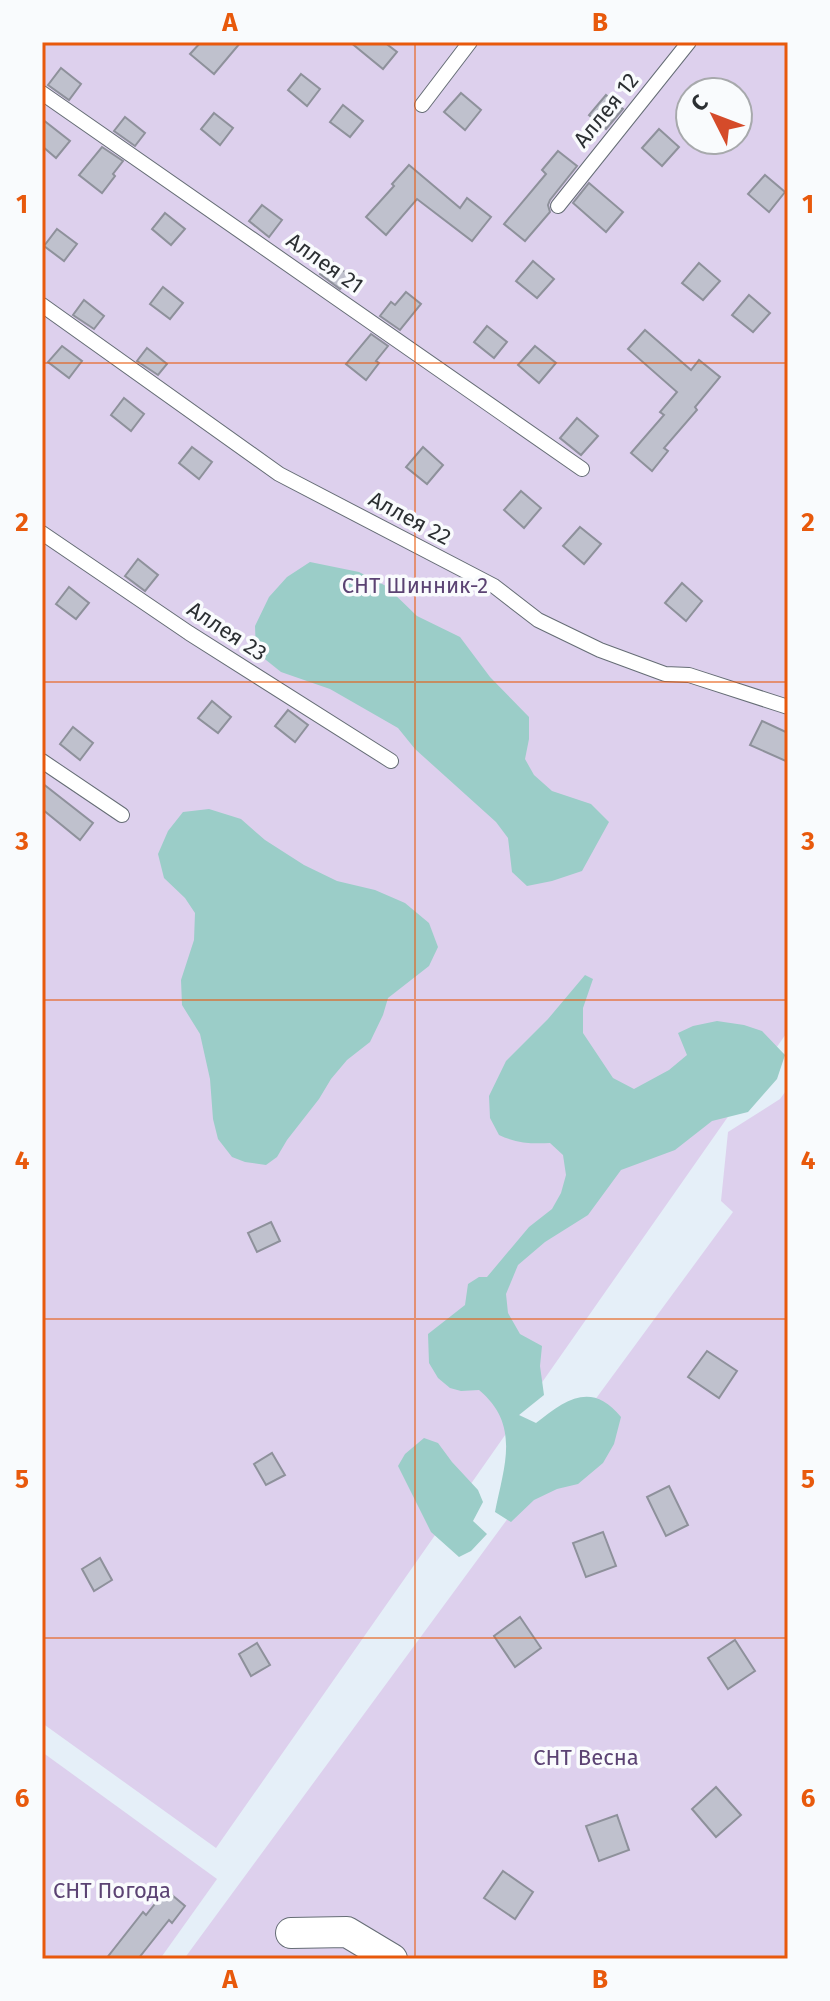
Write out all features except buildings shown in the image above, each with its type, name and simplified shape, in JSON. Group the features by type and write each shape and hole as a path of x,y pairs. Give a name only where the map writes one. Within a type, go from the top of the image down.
{"street":[{"path":"291,1933 347,1932 392,1959"}],"lane":[{"path":"422,105 470,42"},
{"name":"Аллея 12","path":"558,206 689,42"},
{"name":"Аллея 21","path":"42,93 582,469"},
{"name":"Аллея 22","path":"42,305 279,474 494,586 538,620 600,650 665,674 689,675 788,707"},
{"name":"Аллея 23","path":"42,533 189,633 391,761"},
{"path":"42,761 122,815"}],"green space":[{"name":"СНТ Шинник-2","path":"42,42 788,42 788,1031 216,1848 42,1723"},
{"name":"СНТ Весна","path":"788,1088 788,1959 184,1959 733,1212 721,1201 728,1132 780,1099"},
{"name":"СНТ Погода","path":"42,1752 217,1879 160,1959 42,1959"}],"shaded area":[{"path":"310,562 359,572 386,586 417,616 460,637 490,677 529,717 525,759 534,775 552,791 591,804 609,822 582,871 527,886 512,872 508,838 496,822 415,749 398,728 330,689 281,672 256,652 255,626 269,597 287,577"},
{"path":"209,809 241,819 265,840 304,865 337,881 375,890 405,903 429,923 438,947 429,966 388,998 370,1042 347,1060 277,1157 266,1165 232,1157 218,1139 200,1034 182,1005 181,980 194,940 195,913 185,898 164,878 158,854 168,831 183,812"},
{"path":"585,975 593,979 583,1008 583,1033 613,1078 634,1089 669,1070 687,1055 678,1033 693,1026 717,1021 744,1025 762,1031 785,1055 777,1079 748,1112 712,1121 675,1150 621,1170 588,1215 545,1242 518,1265 506,1294 508,1313 520,1334 542,1346 540,1366 544,1395 519,1415 536,1423 568,1401 589,1397 600,1399 621,1417 614,1444 603,1463 578,1484 557,1489 534,1500 511,1522 495,1512 506,1447 500,1417 479,1390 450,1388 438,1378 429,1363 428,1334 465,1305 468,1284 479,1277 487,1277 529,1227 552,1209 561,1193 566,1175 563,1155 550,1143 511,1140 499,1135 490,1118 489,1096 506,1061 548,1019"},
{"path":"424,1438 438,1443 478,1490 483,1502 473,1521 487,1534 471,1551 459,1557 431,1532 398,1466 405,1454"}]}
